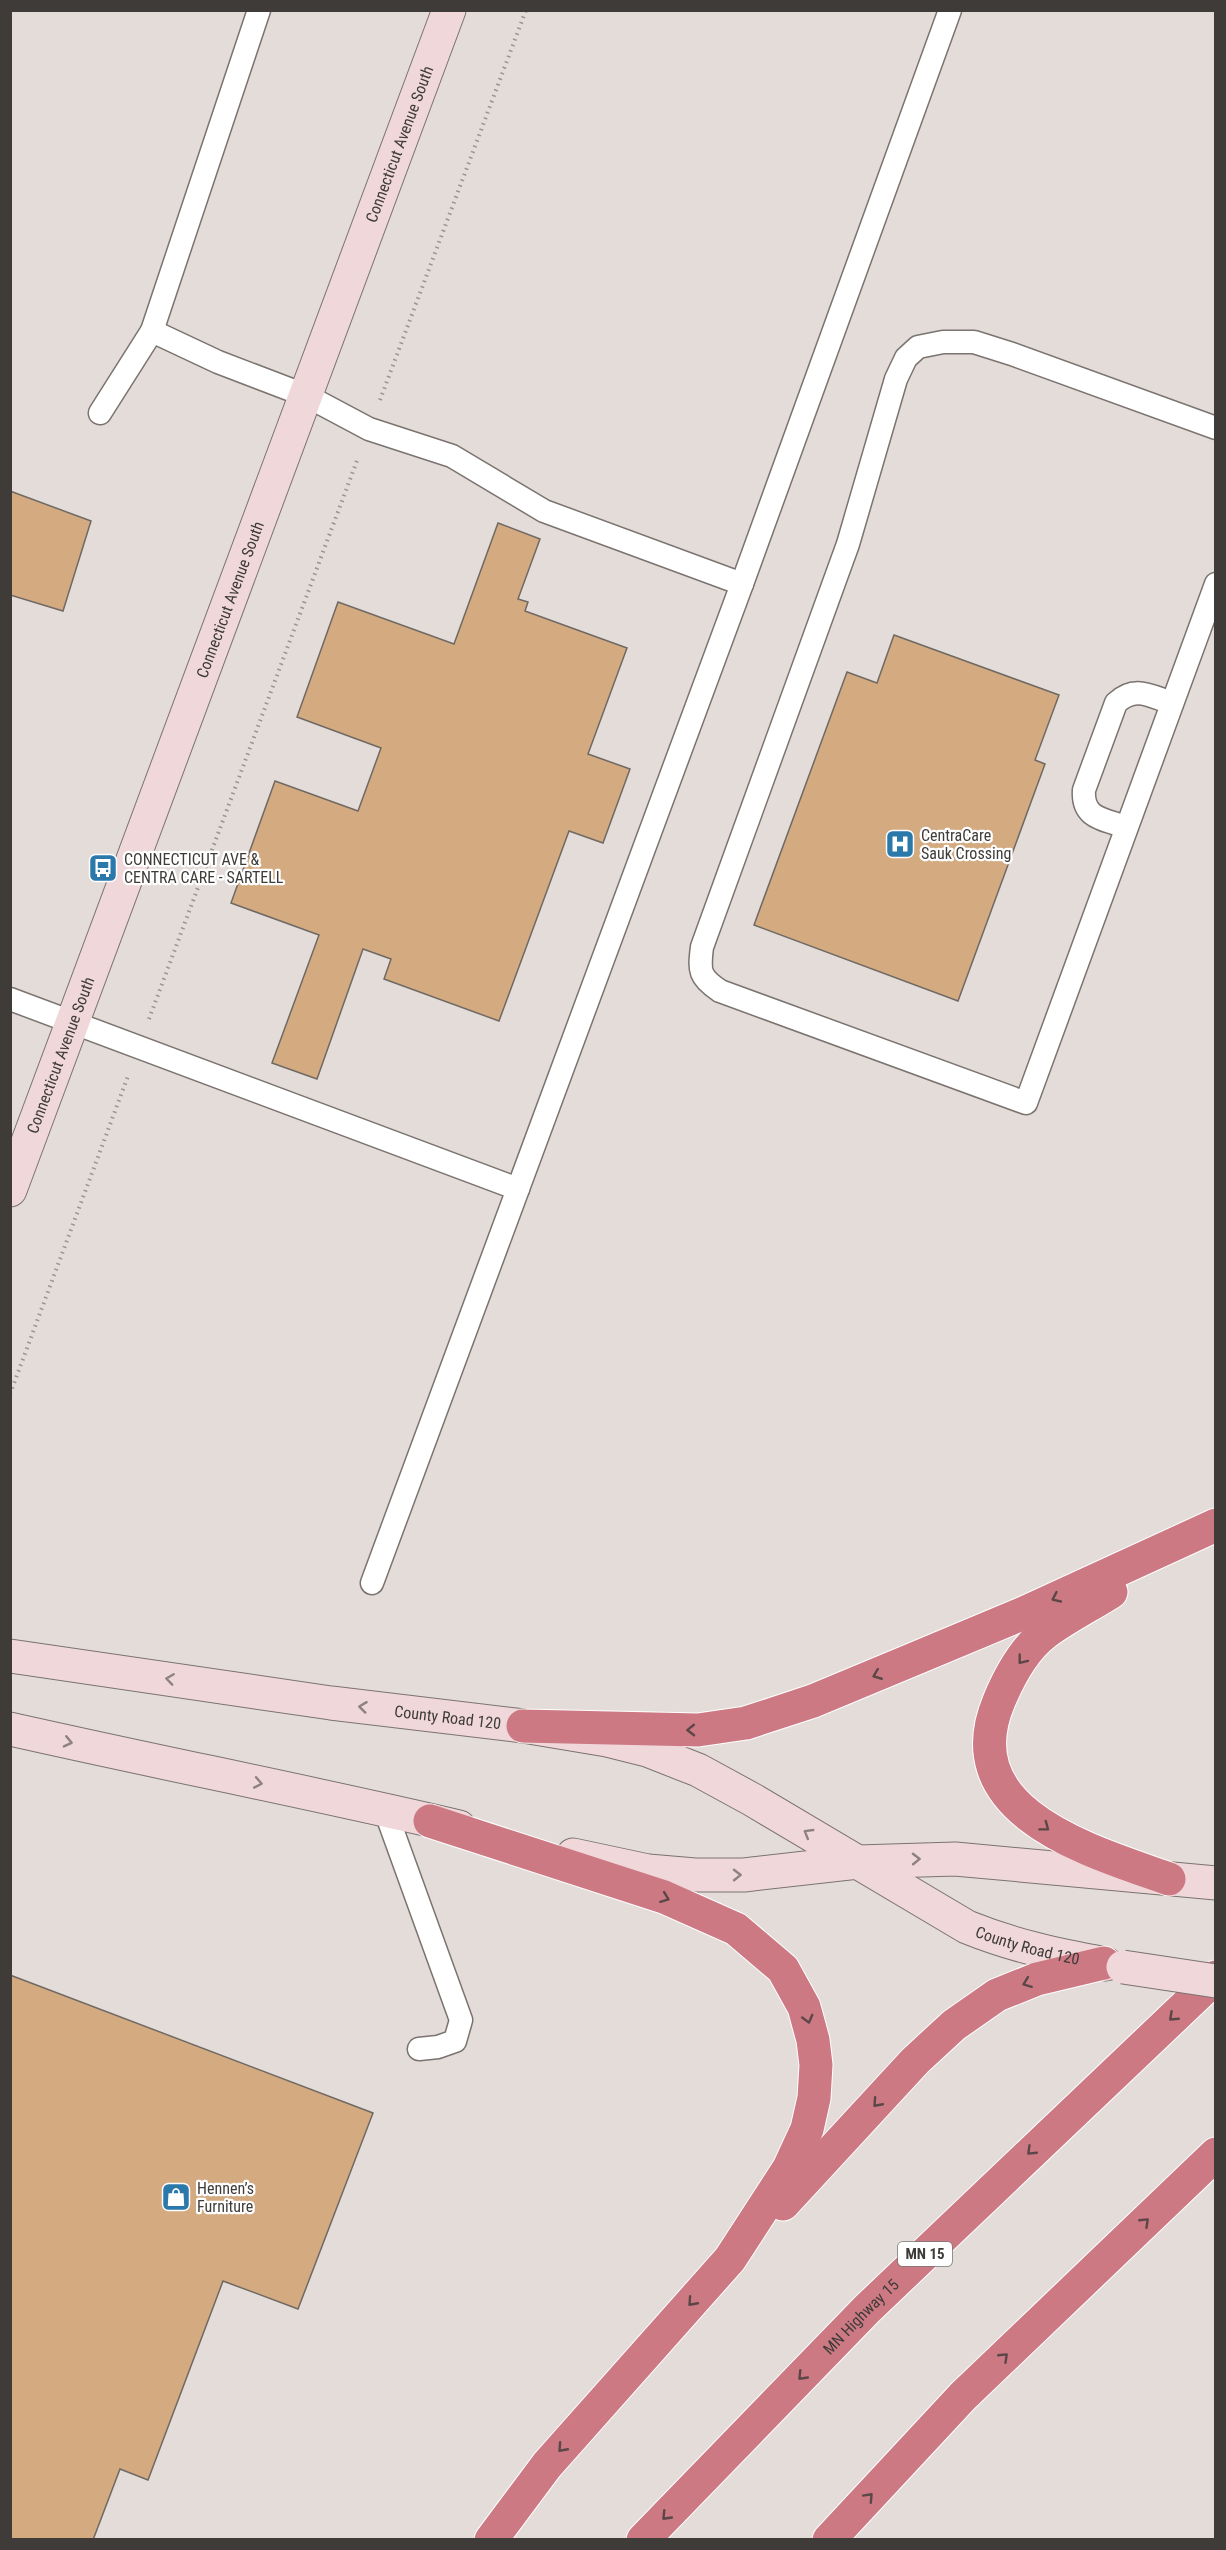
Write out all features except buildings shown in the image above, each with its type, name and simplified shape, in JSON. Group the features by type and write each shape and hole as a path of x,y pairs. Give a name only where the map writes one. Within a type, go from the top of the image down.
{"highway":[{"path":"523,1726 698,1730 746,1723 813,1701 1024,1613 1210,1527"},
{"path":"1169,1878 1081,1848 1050,1832 1024,1811 998,1782 991,1761 991,1739 995,1711 1006,1685 1018,1664 1044,1634 1210,1527"},
{"path":"430,1821 664,1898 736,1929 783,1969 804,2007 813,2040 816,2065 814,2098 807,2129 789,2168 730,2259"},
{"path":"491,2540 547,2465 730,2259 915,2061 954,2025 997,1995 1037,1979 1113,1965"},
{"name":"MN Highway 15","path":"643,2540 867,2309 1215,1979"},
{"path":"829,2540 963,2396 1215,2154"}],"street":[{"name":"Connecticut Avenue South","path":"10,1190 450,10"},
{"name":"County Road 120","path":"10,1656 332,1703 523,1726 607,1740 647,1750 698,1770 967,1926 995,1938 1052,1955 1215,1979"},
{"path":"10,1730 385,1810 648,1871 744,1875 858,1862 955,1858 1213,1882"}],"lane":[{"path":"100,412 152,331 259,10"},
{"path":"372,1583 742,584 950,10"},
{"path":"152,331 218,362 307,396 369,429 452,456 544,511 742,584"},
{"path":"1215,428 974,342 943,342 918,347 906,358 896,379 848,544 702,947 700,969 708,983 720,990 1026,1102 1215,584"},
{"path":"1126,827 1090,814 1083,803 1084,790 1116,703 1125,694 1138,692 1172,703"},
{"path":"10,999 519,1189"},
{"path":"385,1810 461,2020 455,2041 438,2047 419,2049"}],"path":[{"path":"10,1394 526,10"}],"place":[{"name":"CentraCare Sauk Crossing","path":"900,844"},
{"name":"CONNECTICUT AVE & CENTRA CARE - SARTELL","path":"103,868"},
{"name":"Hennen’s Furniture","path":"176,2197"}]}
